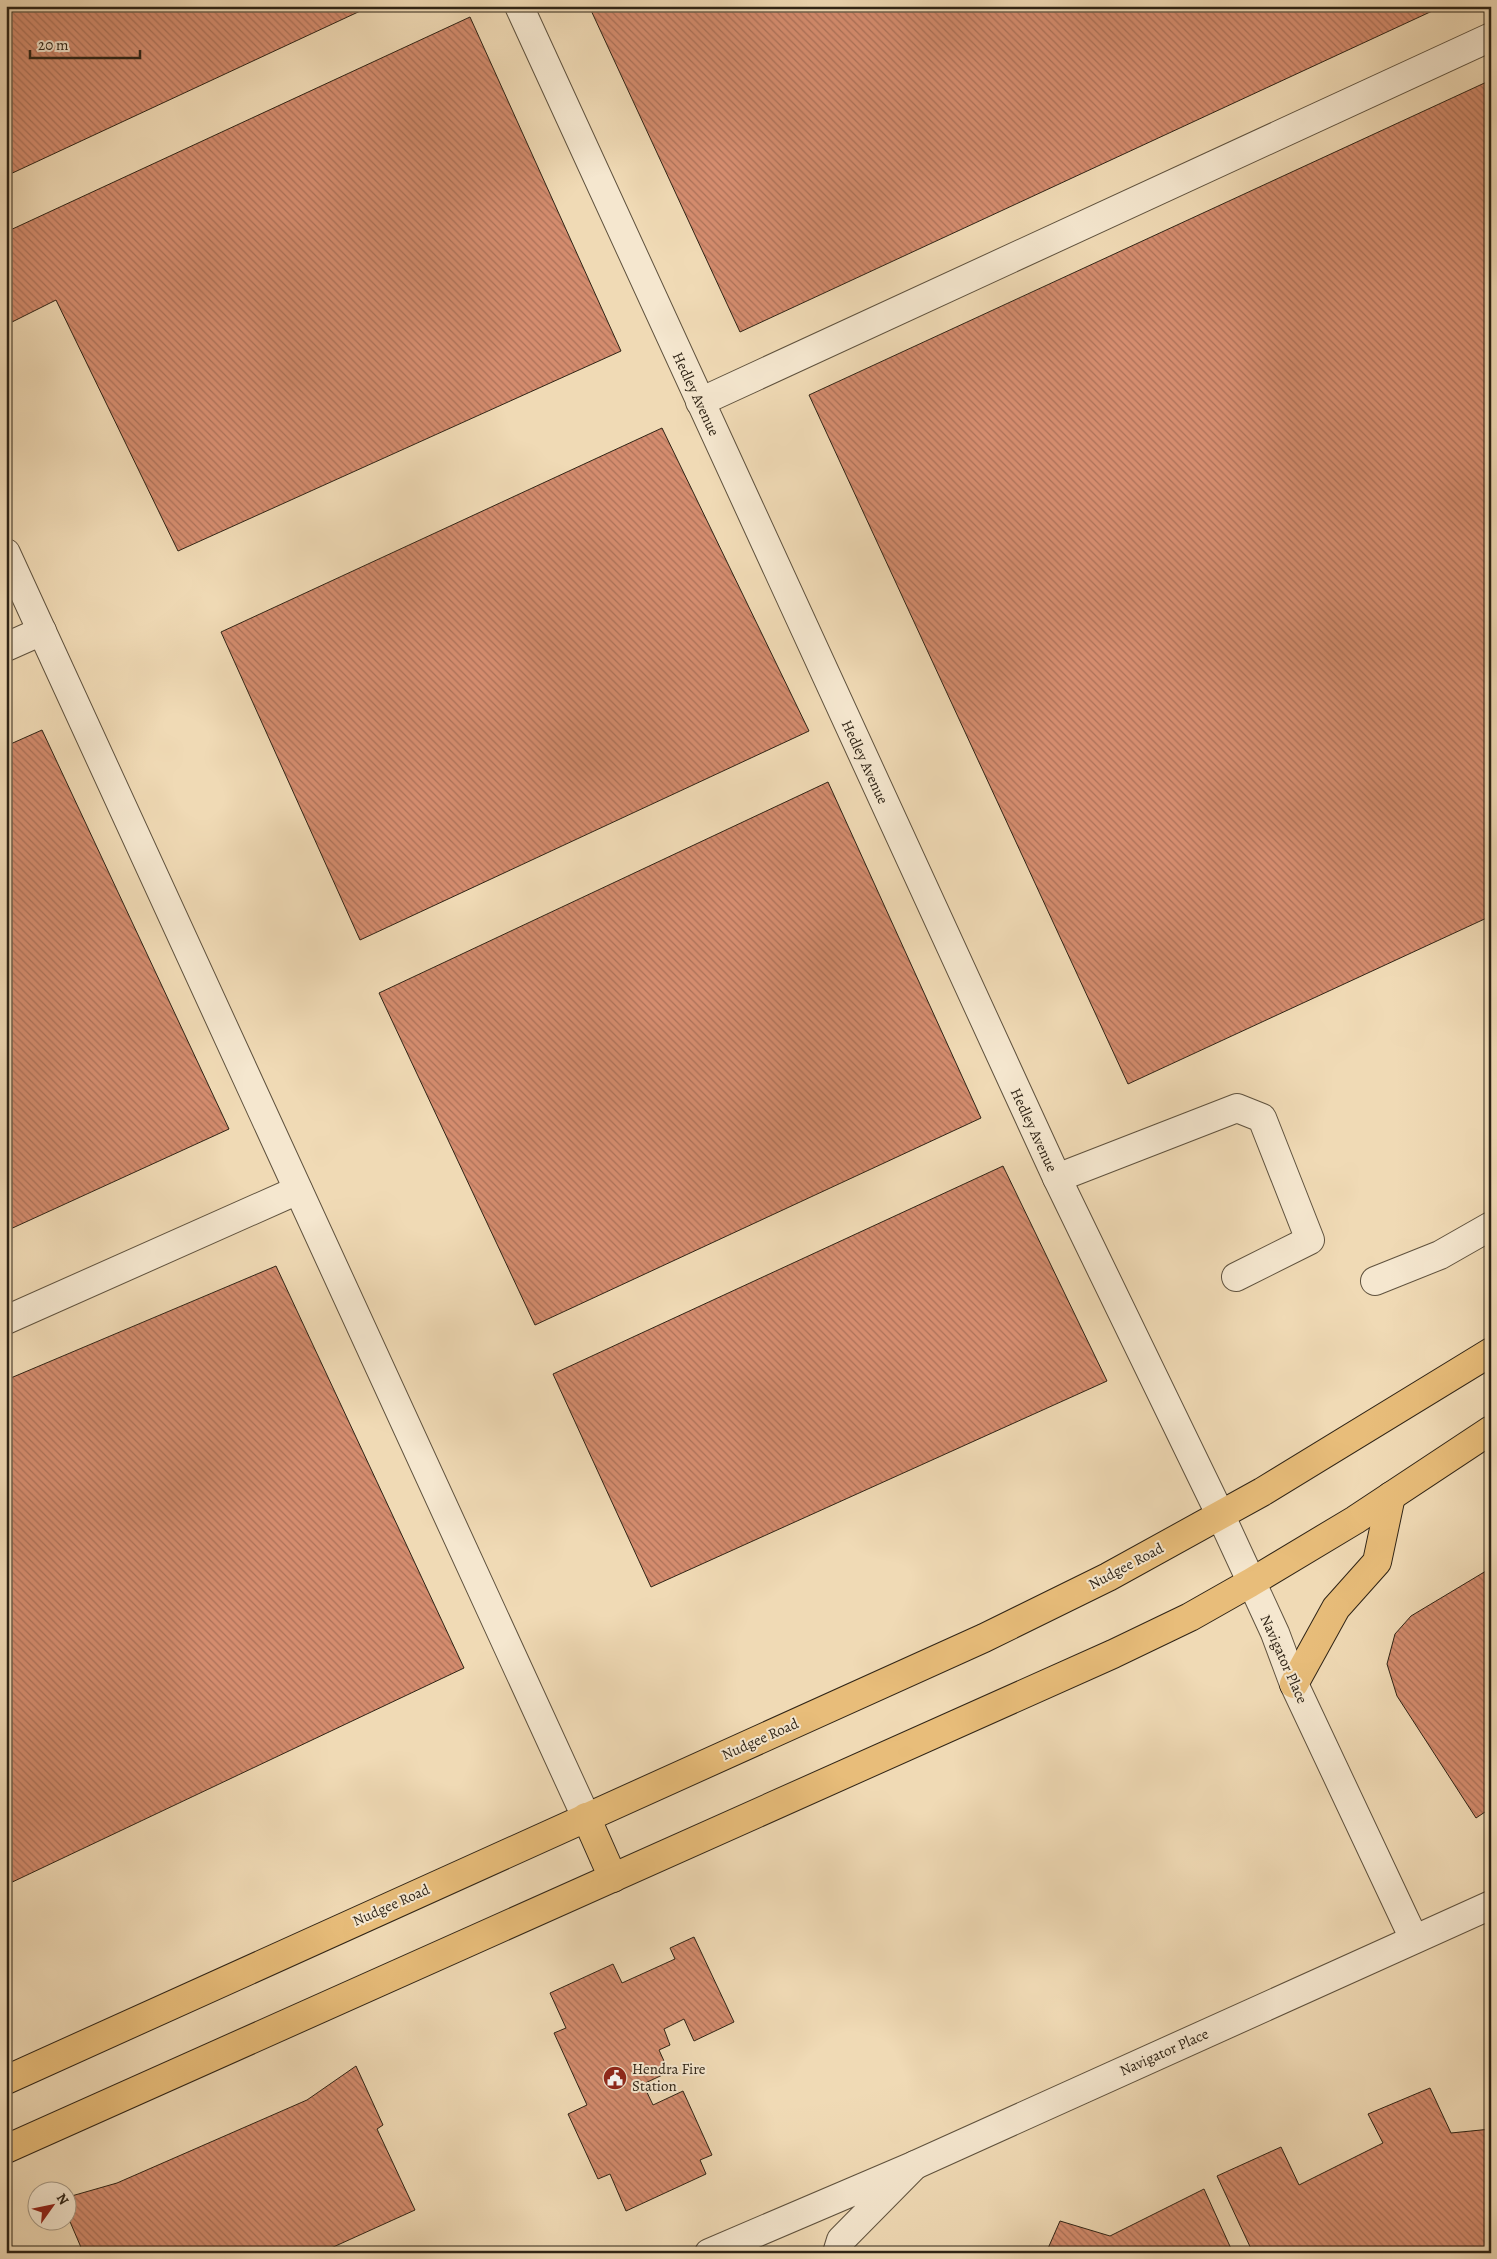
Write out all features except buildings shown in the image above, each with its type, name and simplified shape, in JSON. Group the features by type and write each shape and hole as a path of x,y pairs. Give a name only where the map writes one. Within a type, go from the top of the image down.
{"main road":[{"name":"Nudgee Road","path":"6,2080 984,1638 1108,1577 1262,1492 1491,1352"},
{"path":"6,2149 1113,1654 1190,1617 1250,1583 1391,1496 1491,1430"},
{"path":"1294,1684 1336,1608 1377,1562 1391,1496"},
{"path":"586,1817 613,1878"}],"street":[{"name":"Hedley Avenue","path":"519,6 1057,1178 1220,1514"},
{"path":"700,402 1491,37"},
{"path":"6,553 586,1817"},
{"path":"6,647 42,631"},
{"path":"1057,1178 1237,1108 1262,1118 1310,1240 1236,1277"},
{"path":"6,1320 298,1190"},
{"path":"1376,1281 1440,1255 1491,1226"},
{"name":"Navigator Place","path":"1220,1514 1250,1583 1275,1633 1294,1684 1414,1938"},
{"name":"Navigator Place","path":"708,2253 914,2165 1414,1938 1491,1905"},
{"name":"Navigator Place","path":"837,2253 841,2240 914,2165"}],"place":[{"name":"Hendra Fire Station","path":"615,2078"}]}
